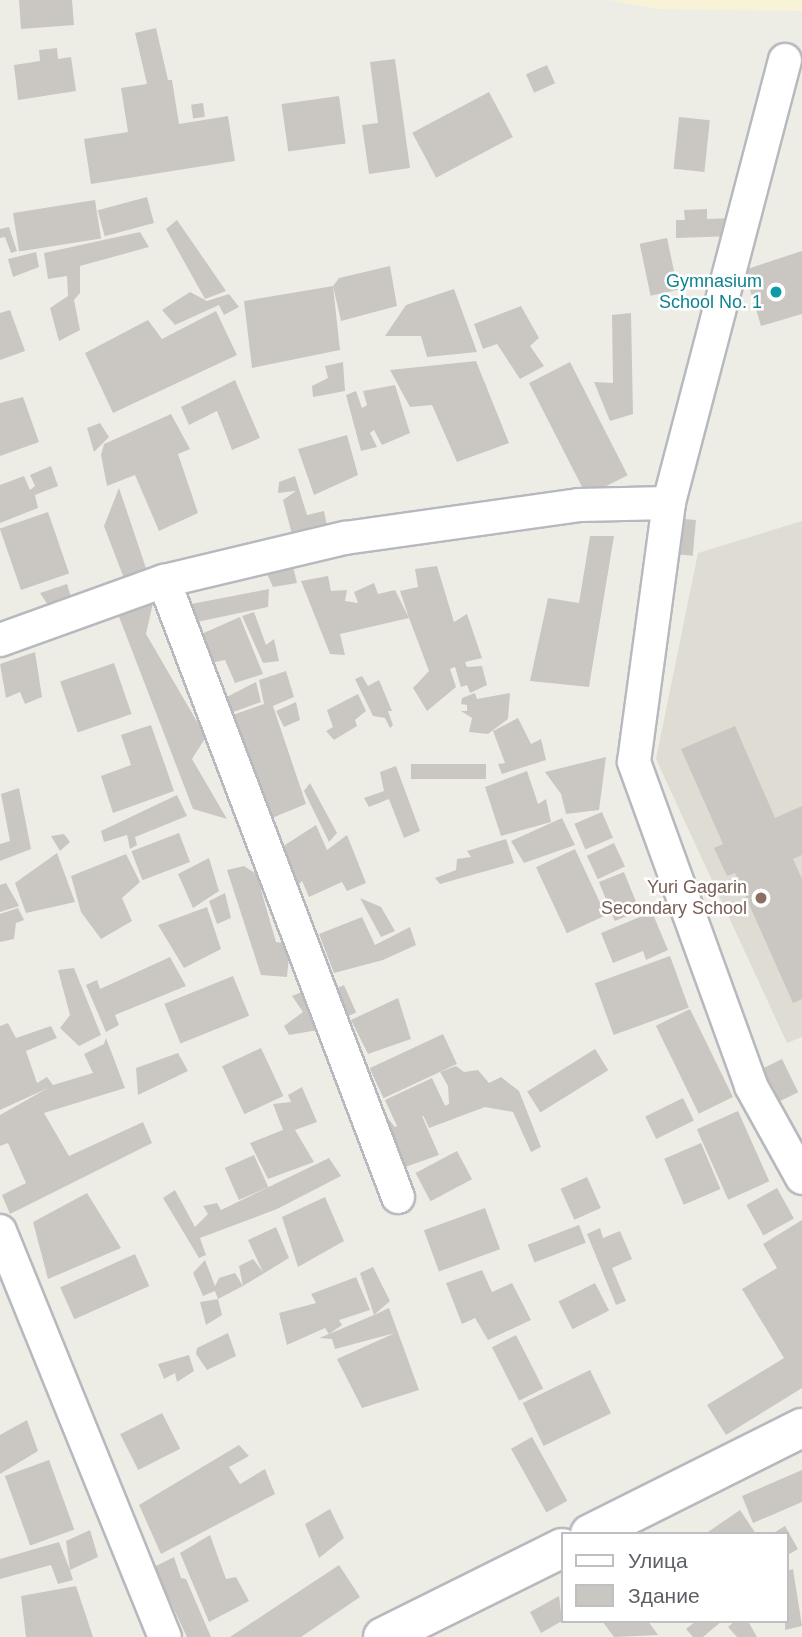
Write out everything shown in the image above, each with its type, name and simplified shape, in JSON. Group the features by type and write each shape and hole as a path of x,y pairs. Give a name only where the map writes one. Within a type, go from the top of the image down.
{"street":[{"path":"785,60 669,503 634,762 751,1086 802,1178"},
{"path":"0,640 164,581 345,538 579,505 669,503"},
{"path":"164,581 398,1197"},
{"path":"0,1231 165,1637"},
{"path":"594,1532 802,1428"},
{"path":"383,1637 560,1549"}],"shaded area":[{"name":"Yuri Gagarin Secondary School","path":"802,521 802,1037 787,1043 656,759 698,553"}],"sand":[{"path":"609,0 802,0 802,11 659,9"}],"building":[{"path":"19,0 72,0 74,25 21,29"},
{"path":"156,28 168,80 172,80 179,124 228,116 235,161 91,184 84,139 128,132 121,88 147,84 135,33"},
{"path":"57,48 58,59 71,57 76,91 18,100 14,65 40,61 39,50"},
{"path":"395,59 410,168 369,174 362,125 378,123 370,62"},
{"path":"547,65 555,83 534,93 526,74"},
{"path":"489,92 513,137 436,178 412,133"},
{"path":"339,96 346,144 288,152 282,104"},
{"path":"203,103 205,117 193,119 191,105"},
{"path":"679,117 710,120 704,172 674,169"},
{"path":"147,197 154,223 105,236 98,210"},
{"path":"95,200 101,239 19,252 13,213"},
{"path":"707,209 707,219 733,218 734,236 676,238 676,220 685,220 684,210"},
{"path":"177,220 226,291 205,299 166,229"},
{"path":"9,227 17,251 11,253 5,237 0,238 0,229"},
{"path":"140,232 149,247 80,266 80,293 74,300 80,330 59,341 50,308 68,296 67,276 48,279 44,253"},
{"path":"667,238 678,290 651,296 640,244"},
{"name":"Gymnasium School No. 1","path":"802,251 802,314 761,326 744,270"},
{"path":"36,252 39,267 13,277 8,259"},
{"path":"390,266 397,306 341,321 333,286 339,278"},
{"path":"333,286 340,350 252,368 244,301"},
{"path":"454,289 477,352 427,357 421,336 385,336 406,305"},
{"path":"190,292 207,301 229,294 239,307 224,315 219,305 175,325 162,310"},
{"path":"521,306 539,338 530,346 544,366 520,379 497,344 483,349 474,324"},
{"path":"10,310 25,351 0,360 0,313"},
{"path":"216,311 237,355 113,413 85,353 148,320 162,339"},
{"path":"631,313 633,414 610,421 594,382 613,383 612,315"},
{"path":"476,361 509,443 457,462 432,405 410,407 390,370"},
{"path":"343,362 345,391 313,397 312,386 328,378 325,366"},
{"path":"570,362 628,475 587,496 529,383"},
{"path":"235,380 260,438 232,450 217,411 189,425 181,407"},
{"path":"395,385 410,433 382,445 374,430 370,433 377,447 361,451 346,395 356,391 362,408 367,405 363,391"},
{"path":"23,397 39,442 0,456 0,403"},
{"path":"171,414 190,449 178,454 198,513 159,531 135,475 107,486 101,455 104,444"},
{"path":"100,423 109,437 94,452 87,428"},
{"path":"347,435 358,475 314,495 298,449"},
{"path":"51,466 58,486 35,495 38,508 0,523 0,485 24,476 30,490 35,486 30,475"},
{"path":"295,476 307,515 324,511 330,540 295,546 283,500 296,491 278,493 279,482"},
{"path":"119,488 147,571 125,581 104,526"},
{"path":"48,512 69,573 21,590 0,529"},
{"path":"674,518 696,520 693,556 671,554"},
{"path":"590,536 614,536 589,687 530,681 548,598 579,603"},
{"path":"291,558 297,583 273,587 263,565"},
{"path":"437,566 454,622 467,614 482,658 465,662 467,667 482,666 487,685 470,693 467,685 461,687 455,667 450,669 456,687 427,711 413,688 429,671 400,591 418,587 415,569"},
{"path":"328,576 331,591 347,590 345,601 358,603 354,592 374,583 378,594 395,590 409,618 340,634 345,655 330,654 301,581"},
{"path":"67,584 72,600 48,605 40,593"},
{"path":"269,589 268,607 192,623 186,605"},
{"path":"155,594 146,634 206,737 192,759 227,819 193,809 116,609"},
{"path":"254,612 266,645 274,639 279,661 263,663 242,616"},
{"path":"240,617 263,674 235,683 225,660 206,664 199,635"},
{"path":"35,652 42,697 25,704 20,692 6,698 0,664"},
{"path":"114,663 132,714 78,733 60,682"},
{"path":"286,671 294,697 273,706 306,804 272,818 230,716 264,704 259,680"},
{"path":"362,676 368,686 379,680 392,711 388,711 393,725 390,728 385,718 373,716 355,679"},
{"path":"256,682 261,702 225,715 213,704"},
{"path":"475,693 477,699 510,693 508,719 488,734 469,732 472,718 461,711 467,711 467,705 461,704 462,698"},
{"path":"358,694 366,711 355,720 357,726 334,740 326,731 333,727 327,710"},
{"path":"296,702 300,720 284,727 276,711"},
{"path":"518,718 531,744 541,739 546,760 502,774 498,764 505,763 493,731"},
{"path":"151,725 174,791 113,813 101,776 131,765 121,735"},
{"path":"735,726 775,818 802,806 802,855 793,859 802,879 802,999 793,1003 735,873 727,876 714,848 723,844 681,749"},
{"path":"606,757 599,810 566,814 561,794 545,772"},
{"path":"411,764 486,764 486,779 411,779"},
{"path":"396,766 420,831 404,838 389,799 369,807 364,798 384,791 380,772"},
{"path":"527,771 538,804 546,799 551,822 501,836 485,787"},
{"path":"310,783 337,833 329,842 304,791"},
{"path":"19,788 31,849 0,861 0,844 10,841 1,794"},
{"path":"177,795 187,816 135,837 137,845 130,849 127,835 104,842 101,831"},
{"path":"602,812 613,838 585,849 574,824"},
{"path":"562,818 575,845 524,863 511,841"},
{"path":"316,825 327,850 347,835 366,883 347,891 342,882 309,897 302,881 297,886 294,876 284,880 276,859 285,845"},
{"path":"179,833 190,862 142,880 131,851"},
{"path":"64,834 70,842 60,851 51,836"},
{"path":"506,839 514,863 440,884 435,878 456,870 457,859 471,857 467,851"},
{"path":"614,843 625,867 598,879 587,856"},
{"path":"575,849 606,915 567,933 536,867"},
{"path":"57,853 75,902 26,913 15,883"},
{"path":"126,854 140,882 122,898 132,921 101,939 81,912 71,876"},
{"path":"209,858 219,891 193,908 178,874"},
{"path":"244,866 255,873 262,871 273,884 261,890 276,942 290,944 287,977 261,975 227,870"},
{"path":"624,872 640,911 615,921 599,882"},
{"path":"6,883 19,906 0,912 0,885"},
{"path":"225,893 231,918 217,924 209,901"},
{"path":"360,898 381,907 395,931 381,937"},
{"path":"207,907 221,949 184,968 158,925"},
{"path":"18,908 24,920 16,923 14,939 0,942 0,914"},
{"path":"652,912 668,950 646,960 643,951 613,963 601,933"},
{"path":"362,917 375,945 410,927 416,945 383,960 334,973 319,934"},
{"path":"670,956 689,1008 614,1035 595,983"},
{"path":"170,957 186,986 115,1015 119,1025 106,1032 86,985 97,980 100,989"},
{"path":"74,968 101,1035 79,1046 60,1028 70,1015 58,970"},
{"path":"233,976 249,1016 180,1044 164,1004"},
{"path":"344,985 356,1012 341,1019 328,992"},
{"path":"307,990 324,1029 289,1035 284,1026 303,1012 292,996"},
{"path":"398,998 411,1039 368,1054 351,1020"},
{"path":"690,1009 733,1097 699,1114 656,1026"},
{"path":"8,1023 16,1038 51,1026 57,1038 26,1051 37,1083 47,1077 53,1085 93,1073 84,1054 104,1044 106,1038 125,1088 44,1113 69,1156 143,1122 152,1143 10,1214 2,1195 26,1183 8,1143 0,1146 0,1115 48,1088 0,1110 0,1026"},
{"path":"443,1034 457,1064 384,1098 370,1068"},
{"path":"261,1048 283,1096 244,1114 222,1066"},
{"path":"595,1049 608,1070 540,1113 527,1091"},
{"path":"178,1053 188,1071 138,1095 136,1068"},
{"path":"782,1059 798,1092 768,1107 751,1074"},
{"path":"456,1066 464,1072 478,1070 489,1083 501,1077 519,1091 541,1147 531,1152 513,1112 485,1107 429,1128 423,1115 449,1104 448,1086 440,1072"},
{"path":"432,1078 445,1106 398,1128 385,1100"},
{"path":"302,1087 317,1122 295,1130 314,1162 268,1179 250,1143 283,1130 273,1104 291,1102 288,1095"},
{"path":"683,1098 694,1120 656,1139 645,1116"},
{"path":"738,1111 769,1181 728,1200 697,1129"},
{"path":"386,1116 395,1127 422,1116 439,1155 394,1171 381,1124"},
{"path":"701,1143 721,1189 684,1205 664,1159"},
{"path":"457,1151 472,1179 431,1201 416,1173"},
{"path":"254,1155 268,1187 239,1200 225,1168"},
{"path":"329,1158 341,1176 277,1209 200,1238 206,1255 199,1258 163,1198 175,1190 195,1227 208,1214 203,1206 217,1203 221,1210"},
{"path":"587,1177 601,1208 574,1220 561,1189"},
{"path":"777,1188 794,1219 763,1236 746,1205"},
{"path":"87,1193 121,1248 48,1279 33,1222"},
{"path":"325,1197 344,1241 298,1267 282,1217"},
{"path":"485,1208 500,1249 439,1272 424,1230"},
{"path":"802,1220 802,1388 726,1435 707,1405 784,1358 742,1289 777,1268 763,1244"},
{"path":"579,1225 586,1243 534,1262 528,1245"},
{"path":"276,1227 289,1258 243,1286 239,1266 253,1259 263,1272 248,1240"},
{"path":"600,1228 603,1238 620,1231 632,1259 612,1268 626,1301 616,1305 587,1234"},
{"path":"135,1254 149,1286 74,1319 60,1287"},
{"path":"205,1260 215,1286 219,1278 235,1273 243,1286 218,1299 215,1291 203,1296 193,1273"},
{"path":"373,1267 390,1301 374,1315 360,1273"},
{"path":"482,1270 492,1292 512,1283 531,1320 488,1340 475,1318 462,1324 446,1283"},
{"path":"356,1277 370,1310 339,1320 342,1325 329,1334 325,1328 287,1345 279,1313 316,1303 311,1294"},
{"path":"595,1283 609,1311 573,1329 558,1302"},
{"path":"218,1299 222,1315 206,1325 200,1302"},
{"path":"389,1308 419,1390 362,1408 337,1359 395,1333 335,1349 332,1339 319,1338"},
{"path":"228,1333 236,1356 207,1370 196,1354 197,1348"},
{"path":"516,1335 543,1388 519,1401 492,1347"},
{"path":"189,1355 194,1371 177,1382 175,1373 164,1379 158,1364"},
{"path":"590,1370 611,1413 544,1446 523,1403"},
{"path":"162,1413 180,1449 138,1470 120,1434"},
{"path":"27,1420 38,1451 0,1474 0,1435"},
{"path":"532,1437 567,1501 546,1512 511,1449"},
{"path":"239,1445 249,1456 229,1467 240,1484 265,1469 275,1494 161,1554 139,1505"},
{"path":"49,1460 74,1530 30,1546 5,1476"},
{"path":"802,1470 802,1502 753,1523 742,1496"},
{"path":"330,1509 344,1538 319,1558 305,1524"},
{"path":"740,1510 755,1532 708,1532"},
{"path":"785,1526 798,1549 788,1555 788,1532 775,1532"},
{"path":"90,1530 98,1557 70,1570 66,1541"},
{"path":"210,1535 226,1579 236,1577 249,1601 209,1622 180,1553"},
{"path":"59,1542 73,1580 58,1584 51,1565 0,1579 0,1559"},
{"path":"174,1557 181,1578 186,1579 211,1637 187,1637 154,1567"},
{"path":"339,1565 360,1597 301,1637 230,1637"},
{"path":"793,1569 802,1626 785,1630 785,1623 788,1623 788,1570"},
{"path":"76,1586 93,1637 26,1637 21,1596"},
{"path":"559,1596 560,1622 541,1633 530,1612"},
{"path":"604,1623 649,1623 658,1635 614,1637"},
{"path":"694,1623 720,1623 703,1637 693,1637 686,1629"},
{"path":"733,1623 749,1623 757,1637 737,1637 728,1627"}],"place":[{"name":"Gymnasium School No. 1","path":"776,292"},
{"name":"Yuri Gagarin Secondary School","path":"761,898"}]}
